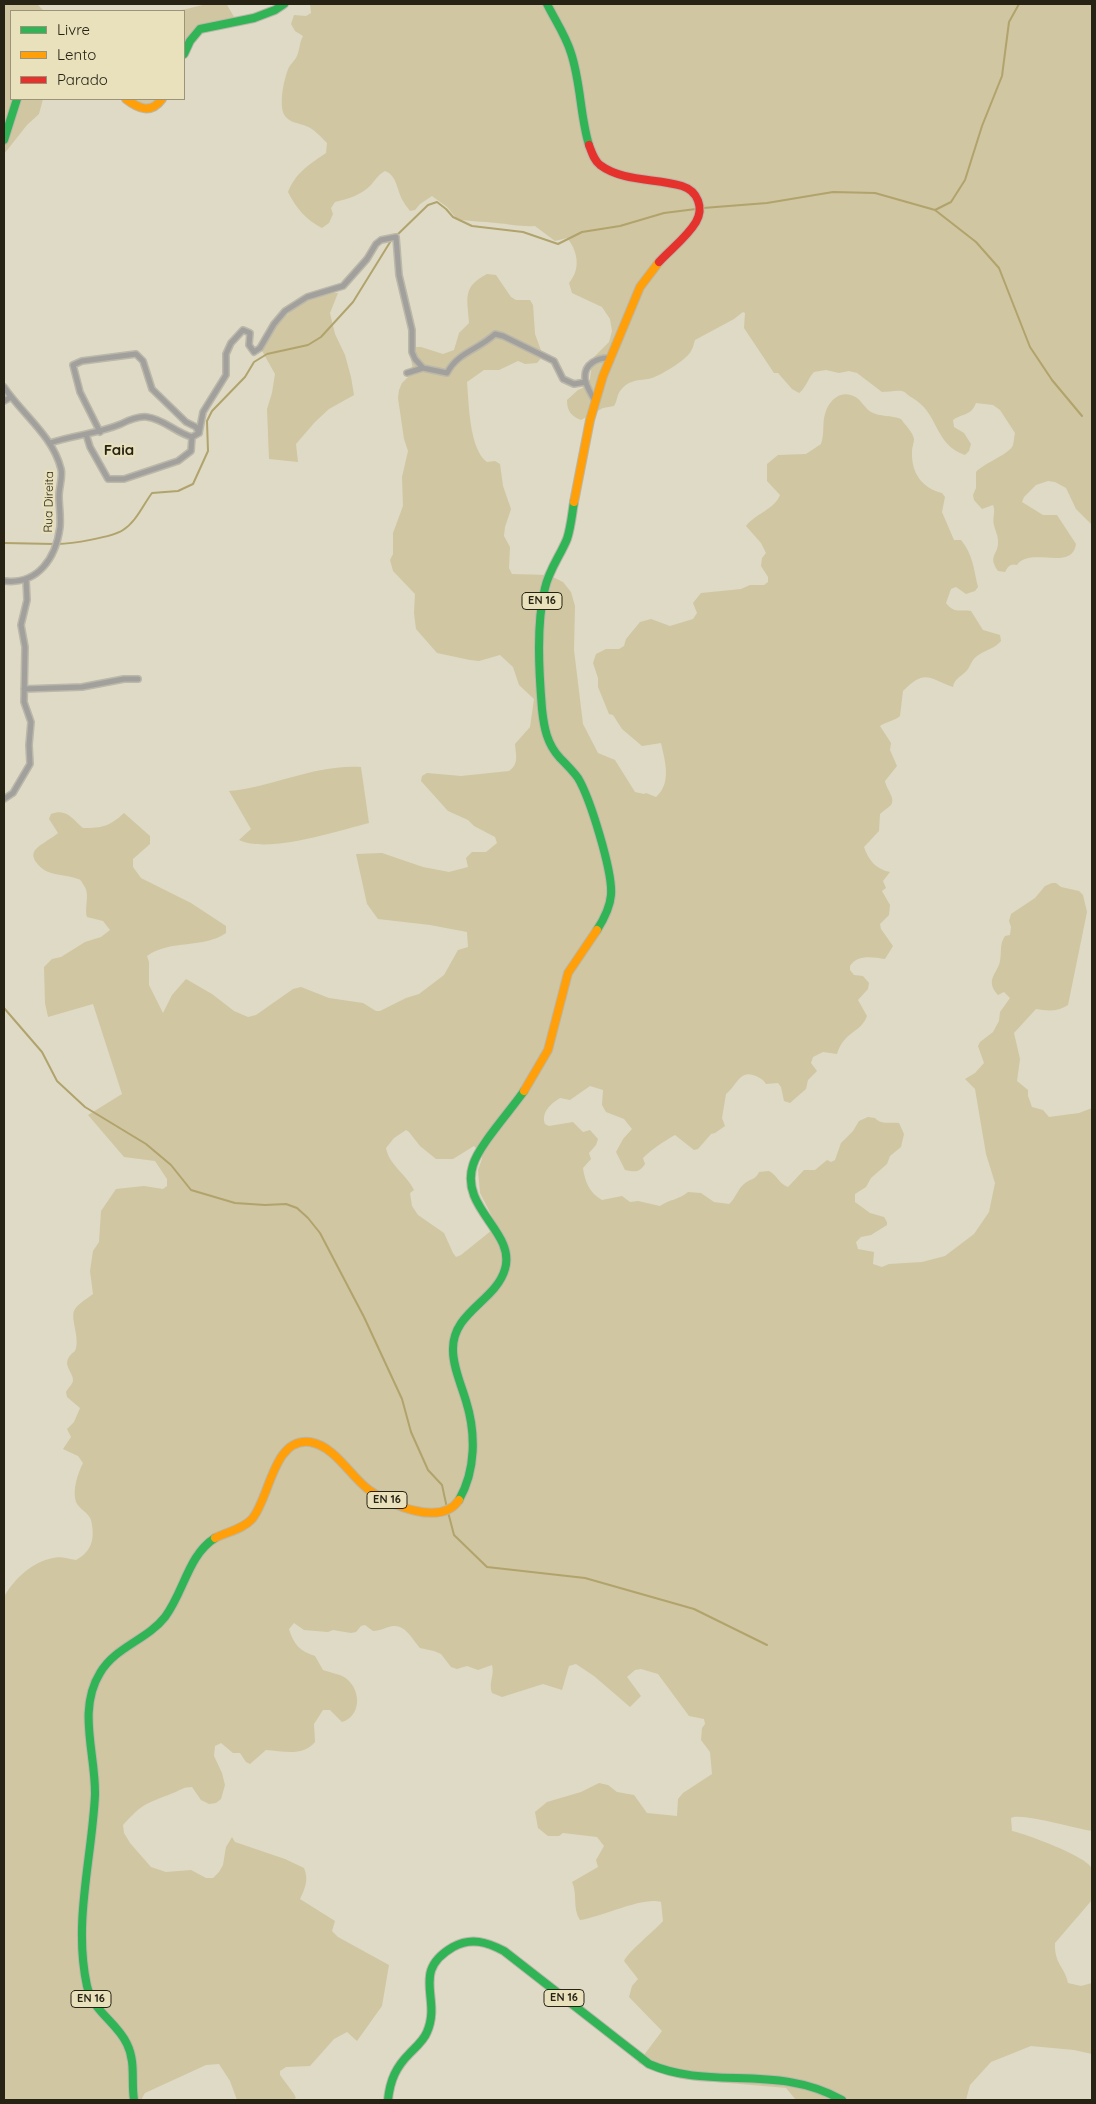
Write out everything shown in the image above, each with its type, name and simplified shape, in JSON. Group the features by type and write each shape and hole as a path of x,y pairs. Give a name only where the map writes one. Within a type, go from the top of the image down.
{"main road":[{"path":"185,52 190,41 200,29 254,18 284,4"},
{"name":"EN 16","path":"134,2100 130,2050 123,2038 93,2004 85,1976 82,1938 83,1898 95,1790 89,1727 89,1704 95,1682 100,1671 120,1650 160,1624 194,1562 205,1546 217,1536 245,1525 255,1516 281,1455 294,1445 306,1442 325,1448 368,1488 384,1498 412,1509 429,1512 442,1511 453,1507 461,1496 466,1484 473,1429 470,1413 456,1370 453,1341 464,1316 500,1279 507,1262 504,1247 478,1205 471,1185 471,1174 479,1154 548,1052 567,975 573,962 598,931 608,910 611,889 587,796 578,778 549,743 545,733 542,708 542,603 549,574 566,544 595,402 610,358 643,282 656,264 694,225 699,215 700,206 697,197 691,190 683,186 619,174 600,165 593,157 585,132 581,96 571,52 547,4"},
{"path":"4,140 17,100"},
{"path":"127,100 141,110 147,111 154,109 161,100"},
{"name":"EN 16","path":"388,2100 395,2072 421,2041 429,2026 431,2008 428,1983 430,1971 435,1961 449,1948 462,1942 475,1940 494,1945 504,1951 649,2064 661,2070 675,2073 752,2078 804,2084 828,2091 842,2100"}],"street":[{"path":"50,444 73,435 100,432 134,418 145,416 167,424 179,434 192,437 199,433 203,412 226,375 226,354 231,343 243,330 250,333 249,345 254,352 260,348 274,324 285,311 307,298 343,286 367,260 376,244 381,240 396,237 399,275 412,330 412,352 423,368"},
{"path":"407,373 423,368 447,373 452,363 459,356 476,349 495,334 503,336 554,361 563,379 574,384 586,382"},
{"path":"100,432 80,392 73,365 82,361 136,354 143,361 152,389 186,422 196,427 199,433"},
{"path":"595,402 585,379 587,368 593,362 602,358 610,358"},
{"name":"Rua Direita","path":"4,387 50,444 61,470 58,541 42,570 26,579"},
{"path":"4,401 11,397"},
{"path":"86,434 90,447 108,478 124,479 178,461 191,451 192,437"},
{"path":"4,581 26,579 26,600 21,625 25,647 24,702 30,722 30,764 13,793 4,799"},
{"path":"24,688 82,687 124,679 138,679"}],"shaded area":[{"path":"4,4 37,4 43,10 10,10 10,100 43,100 39,114 27,125 4,154"},
{"path":"207,4 227,5 236,20 206,25 194,32 185,44 185,10 182,10"},
{"path":"310,4 1092,4 1092,525 1076,509 1066,488 1055,482 1048,481 1036,485 1024,497 1022,502 1043,515 1057,515 1076,544 1073,552 1059,558 1031,558 1023,560 1017,565 1013,564 1007,568 1005,572 998,571 993,558 998,546 998,537 994,522 993,505 982,509 974,500 973,495 976,488 976,472 1007,452 1013,445 1015,433 1000,410 993,405 976,403 972,410 953,420 954,427 964,433 971,444 969,451 965,455 947,444 927,411 905,392 882,392 857,373 849,371 839,373 826,370 814,372 799,393 792,389 778,373 774,373 744,328 745,313 743,312 734,319 695,340 688,355 671,368 652,378 626,385 619,393 614,406 603,408 581,420 575,417 570,413 567,400 578,390 589,385 593,358 609,342 612,331 610,319 602,307 572,293 569,283 573,278 577,260 574,249 567,238 555,241 535,226 457,219 447,207 432,196 415,210 410,211 401,197 392,176 385,171 359,194 335,202 331,208 333,214 329,223 322,228 306,217 294,203 288,192 291,185 304,169 326,153 327,143 312,129 287,118 282,106 285,78 289,67 297,55 303,36 295,31 291,24 294,15 306,16 311,13"},
{"path":"132,100 156,100 153,105 145,108"},
{"path":"487,274 496,275 511,297 516,300 530,300 533,305 535,334 543,356 537,363 525,364 518,361 499,370 484,370 467,382 473,437 481,456 487,462 495,461 500,464 503,486 511,509 504,536 510,547 509,568 512,574 549,575 563,582 571,592 575,606 574,650 583,724 598,753 615,760 635,792 646,793 656,797 661,791 666,779 666,771 661,743 642,746 622,729 613,715 609,714 598,687 598,678 593,663 596,654 606,649 619,649 624,646 626,639 640,622 651,619 670,626 693,619 697,613 693,603 701,593 741,589 750,585 764,585 768,582 768,577 761,566 762,558 766,553 761,543 746,526 774,504 780,495 767,481 767,464 778,455 806,454 821,444 824,417 827,409 833,400 841,395 846,394 857,398 874,414 901,419 911,431 914,439 912,459 916,473 923,483 942,493 945,497 942,512 954,540 961,540 968,551 978,587 975,591 966,594 956,587 951,589 946,603 955,610 971,611 983,630 1000,635 1001,641 975,658 968,669 955,681 953,687 927,677 910,684 903,691 900,716 880,726 891,743 890,750 897,766 885,781 892,796 891,805 880,814 879,831 864,847 874,864 890,872 883,881 886,888 882,891 890,905 889,915 880,924 881,929 893,946 885,959 861,958 850,966 850,970 854,975 863,976 869,983 868,989 858,1000 867,1016 864,1022 848,1036 840,1046 837,1054 823,1052 813,1057 811,1063 817,1071 808,1080 806,1089 790,1103 784,1101 781,1087 778,1083 766,1084 762,1079 753,1075 744,1075 726,1094 722,1118 725,1126 711,1134 698,1149 694,1150 675,1135 647,1154 643,1158 645,1164 636,1171 625,1170 616,1152 623,1139 632,1129 624,1119 606,1112 602,1105 603,1090 590,1086 570,1100 560,1098 547,1109 544,1116 545,1124 549,1126 573,1122 583,1132 590,1130 598,1139 596,1145 589,1153 591,1159 583,1168 591,1191 602,1200 622,1196 630,1202 638,1201 660,1206 688,1192 701,1193 714,1202 729,1204 742,1186 756,1177 759,1172 769,1171 782,1184 788,1187 804,1170 815,1170 827,1160 831,1162 835,1160 841,1143 853,1131 859,1121 868,1117 875,1118 883,1122 899,1123 904,1134 901,1147 890,1156 887,1164 871,1178 866,1187 855,1194 855,1202 870,1213 884,1217 887,1222 887,1225 871,1235 861,1237 856,1242 858,1249 874,1252 873,1264 882,1267 889,1264 922,1262 945,1256 974,1234 989,1212 995,1183 986,1154 975,1089 965,1079 975,1073 984,1063 978,1046 980,1042 993,1032 999,1021 1000,1012 1010,998 1004,992 998,995 994,990 992,981 999,965 1003,939 1005,936 1010,935 1011,927 1009,921 1011,914 1035,898 1045,886 1052,883 1079,891 1083,895 1087,912 1068,1005 1052,1010 1036,1009 1014,1033 1020,1059 1017,1081 1028,1090 1032,1107 1043,1110 1049,1117 1079,1113 1092,1108 1092,1831 1025,1817 1011,1818 1012,1831 1069,1852 1080,1858 1092,1869 1092,1900 1055,1943 1055,1950 1068,1983 1081,1986 1092,1983 1092,2054 1074,2050 1031,2046 991,2062 970,2085 966,2100 796,2100 786,2088 681,2079 638,2063 662,2031 629,1997 632,1986 638,1979 624,1961 663,1921 661,1902 633,1904 580,1920 576,1911 575,1892 572,1882 598,1867 596,1860 604,1846 597,1837 563,1833 559,1836 548,1836 538,1828 535,1812 547,1802 581,1792 599,1783 608,1785 617,1792 634,1795 647,1813 677,1816 678,1799 683,1793 712,1774 710,1752 701,1740 702,1728 705,1724 704,1719 689,1716 658,1674 641,1669 635,1670 627,1677 641,1696 630,1707 594,1676 576,1664 569,1666 562,1690 543,1684 502,1697 492,1693 492,1665 478,1670 467,1666 457,1669 451,1667 441,1654 420,1648 405,1630 398,1626 373,1631 365,1625 361,1626 356,1632 351,1633 333,1630 328,1632 304,1630 294,1623 289,1629 298,1647 315,1656 323,1670 343,1676 352,1685 357,1697 356,1709 353,1715 342,1722 330,1710 323,1710 314,1724 315,1742 310,1747 292,1752 266,1750 250,1764 246,1762 240,1753 233,1753 221,1743 215,1746 214,1756 225,1785 221,1799 216,1803 209,1804 201,1800 192,1787 184,1788 141,1808 123,1825 124,1833 130,1843 151,1867 166,1872 191,1870 206,1878 213,1878 223,1865 226,1847 232,1837 235,1842 285,1859 304,1868 305,1888 300,1899 335,1921 332,1931 338,1937 389,1965 382,2006 357,2041 347,2032 334,2039 310,2066 286,2067 280,2071 280,2075 296,2098 292,2100 237,2100 230,2081 219,2064 206,2065 145,2093 142,2098 143,2100 4,2100 4,1597 18,1578 31,1567 56,1557 76,1560 86,1552 91,1543 93,1532 91,1520 77,1504 75,1497 76,1482 83,1463 78,1456 63,1449 71,1437 67,1429 74,1422 80,1408 67,1397 66,1392 73,1381 67,1364 70,1356 75,1351 77,1340 73,1317 75,1309 93,1294 90,1271 93,1251 99,1242 101,1211 116,1189 144,1186 163,1189 167,1186 167,1179 155,1161 124,1157 88,1115 122,1094 93,1004 48,1017 45,1003 44,967 52,959 61,957 85,942 101,937 110,930 103,921 87,917 87,892 80,880 45,870 36,862 33,854 38,847 58,833 49,819 51,814 65,813 83,828 106,825 124,813 150,836 150,844 133,859 133,867 141,878 191,903 226,926 226,933 217,938 166,947 147,956 149,962 149,985 163,1013 172,995 186,979 212,994 234,1011 248,1017 256,1015 293,989 301,987 329,998 363,1003 376,1011 380,1011 406,998 419,994 444,975 458,950 468,947 467,932 430,925 378,919 367,904 356,854 382,853 423,867 449,872 468,867 466,858 472,852 486,852 497,843 495,837 474,826 468,820 448,811 421,781 422,776 427,773 461,776 509,771 516,763 515,744 530,727 534,699 519,685 513,667 500,655 479,661 437,653 416,629 414,613 415,594 393,571 390,560 393,554 393,533 403,506 402,477 408,451 404,439 398,398 399,390 402,383 413,372 411,358 415,347 443,354 454,350 459,333 469,323 468,295 473,284","holes":["406,1130 420,1146 436,1159 453,1159 474,1146 482,1155 478,1170 480,1193 497,1226 456,1257 444,1233 418,1215 412,1206 410,1193 414,1190 394,1165 388,1154 386,1148 394,1138"]},
{"path":"338,293 330,313 335,334 345,355 354,395 329,409 296,444 298,462 269,459 267,409 275,374 261,349 276,325 301,302"},
{"path":"344,767 361,767 369,823 321,836 284,843 252,844 239,840 251,829 229,791 245,789 311,772"}],"waterway":[{"path":"935,210 951,202 965,180 982,126 1002,76 1009,22 1019,4"},
{"path":"703,208 767,203 833,192 875,193 935,210 976,242 999,268 1030,347 1052,380 1082,416"},
{"path":"396,236 428,205 437,202 453,217 472,226 523,232 558,244 582,232 620,226 664,213 696,209"},
{"path":"58,544 92,540 118,533 132,523 152,493 178,491 193,484 208,451 207,421 212,411 245,377 254,362 267,354 308,345 321,337 353,302 392,239"},
{"path":"4,543 54,544"},
{"path":"4,1008 42,1052 57,1081 85,1107 146,1144 171,1165 191,1190 235,1203 286,1204 297,1208 308,1218 320,1233 364,1317 402,1399 411,1432 428,1470 442,1485 447,1508"},
{"path":"448,1512 454,1535 487,1567 585,1578 694,1609 767,1645"}],"traffic: fast":[{"path":"185,52 190,41 200,29 254,18 275,10 284,4"},
{"path":"547,4 571,53 589,145"},
{"path":"4,140 17,100"},
{"path":"574,502 567,539 549,575 542,602 539,632 540,680 543,716 547,735 556,753 576,775 583,788 605,853 611,884 611,895 606,913 597,930"},
{"path":"459,1500 469,1476 473,1438 466,1401 454,1363 455,1337 459,1326 500,1280 505,1269 506,1256 503,1243 474,1194 471,1180 473,1165 488,1138 524,1091"},
{"path":"134,2100 130,2051 123,2036 94,2003 87,1986 83,1962 83,1914 95,1795 89,1733 90,1702 93,1687 106,1664 122,1650 158,1625 165,1617 198,1554 215,1538"},
{"path":"388,2100 390,2086 397,2069 422,2041 427,2032 431,2020 430,1976 433,1966 440,1956 453,1947 473,1941 485,1943 504,1951 649,2064 672,2072 696,2076 768,2079 793,2083 818,2089 842,2100"}],"traffic: slow":[{"path":"128,100 145,108 154,107 161,100"},
{"path":"574,502 590,420 603,376 640,287 659,262"},
{"path":"524,1091 548,1050 568,973 597,930"},
{"path":"215,1538 240,1528 252,1519 280,1459 288,1449 298,1443 310,1442 327,1449 369,1490 389,1502 402,1507 428,1513 440,1512 451,1508 459,1500"}],"traffic: jam":[{"path":"589,145 596,161 609,170 629,177 672,183 688,188 696,196 699,206 696,222 684,238 659,262"}],"district":[{"name":"Faia","path":"119,450"}]}
